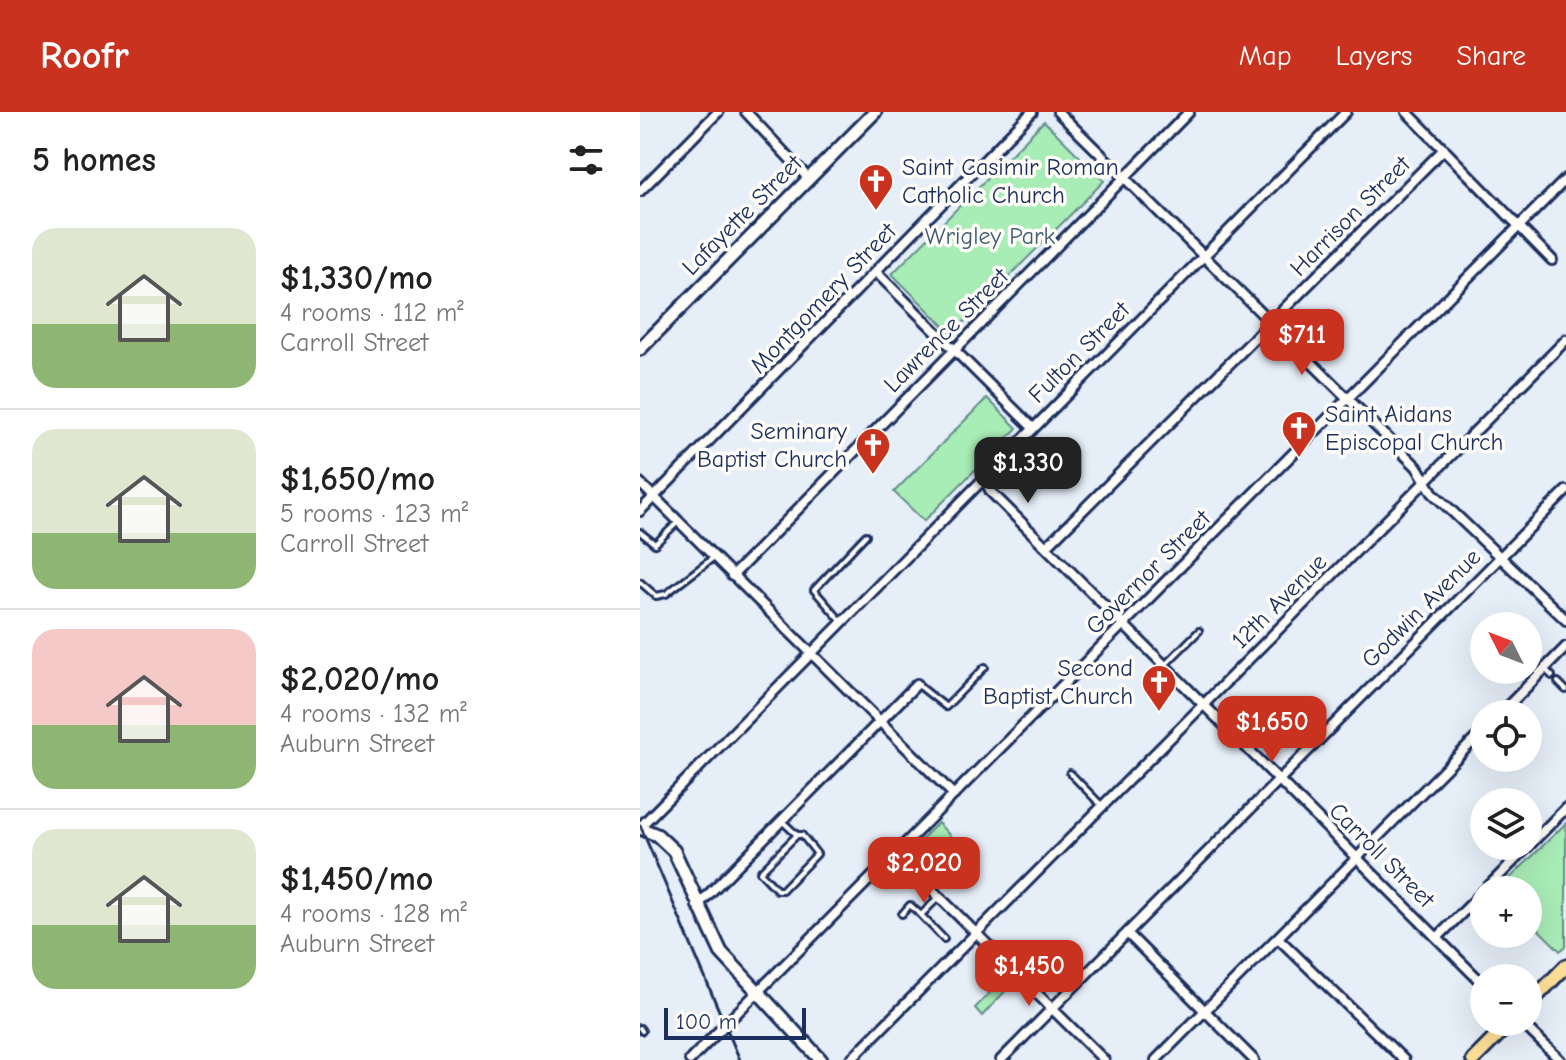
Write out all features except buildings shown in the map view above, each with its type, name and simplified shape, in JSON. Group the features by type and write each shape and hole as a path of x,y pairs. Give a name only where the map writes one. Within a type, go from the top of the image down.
{"main road":[{"name":"Lafayette Street","path":"640,349 875,112"},
{"path":"640,828 657,835 674,851 713,941 821,1060"},
{"path":"1542,991 1566,966"},
{"path":"1473,1060 1497,1036"}],"street":[{"path":"640,191 718,112"},
{"path":"746,112 809,179"},
{"name":"Montgomery Street","path":"640,511 1032,112"},
{"path":"1058,112 1417,467 1425,481 1566,620"},
{"name":"Lawrence Street","path":"732,576 1189,112"},
{"name":"Fulton Street","path":"640,828 985,479 987,472 1346,112"},
{"path":"1407,112 1552,260"},
{"name":"Harrison Street","path":"1046,547 1444,149"},
{"name":"Governor Street","path":"690,1060 1566,179"},
{"path":"876,272 1032,427"},
{"name":"12th Avenue","path":"850,1060 1566,340"},
{"name":"Carroll Street","path":"985,479 991,492 1470,971"},
{"path":"640,483 954,795"},
{"name":"Godwin Avenue","path":"1001,1060 1566,491"},
{"path":"1516,700 1548,672 1566,647"},
{"path":"697,906 917,684"},
{"path":"1156,1060 1470,744"},
{"path":"1498,876 1566,808"},
{"path":"896,854 1104,1060"},
{"path":"1437,938 1470,904"},
{"path":"1127,933 1254,1060"},
{"path":"1278,938 1398,1058"},
{"path":"1535,1036 1560,1060"}],"lane":[{"path":"640,532 655,544 678,522"},
{"path":"843,624 814,590 866,535"},
{"path":"640,582 656,596 666,594 713,558"},
{"path":"1165,666 1199,631"},
{"path":"917,684 946,707 985,667"},
{"path":"1558,682 1566,690"},
{"path":"1070,773 1102,806"},
{"path":"782,820 797,835 802,835 817,854 782,890 777,890 760,872 797,835"},
{"path":"921,915 939,897"},
{"path":"902,914 910,905 944,939"}],"green space":[{"name":"Wrigley Park","path":"1044,121 1104,181 952,334 892,274"},
{"path":"987,398 1017,428 924,521 894,492"},
{"path":"938,823 956,842 943,855 933,846 917,862 908,853"},
{"path":"1566,823 1566,946 1560,951 1542,933 1542,876 1512,876 1528,860 1542,860 1542,847"},
{"path":"1004,978 1011,985 982,1016 975,1008"}],"railway":[{"path":"640,825 740,1060"}],"place":[{"name":"Saint Casimir Roman Catholic Church","path":"876,212"},
{"name":"Saint Aidans Episcopal Church","path":"1299,459"},
{"name":"Seminary Baptist Church","path":"873,476"},
{"name":"Second Baptist Church","path":"1159,713"}]}
